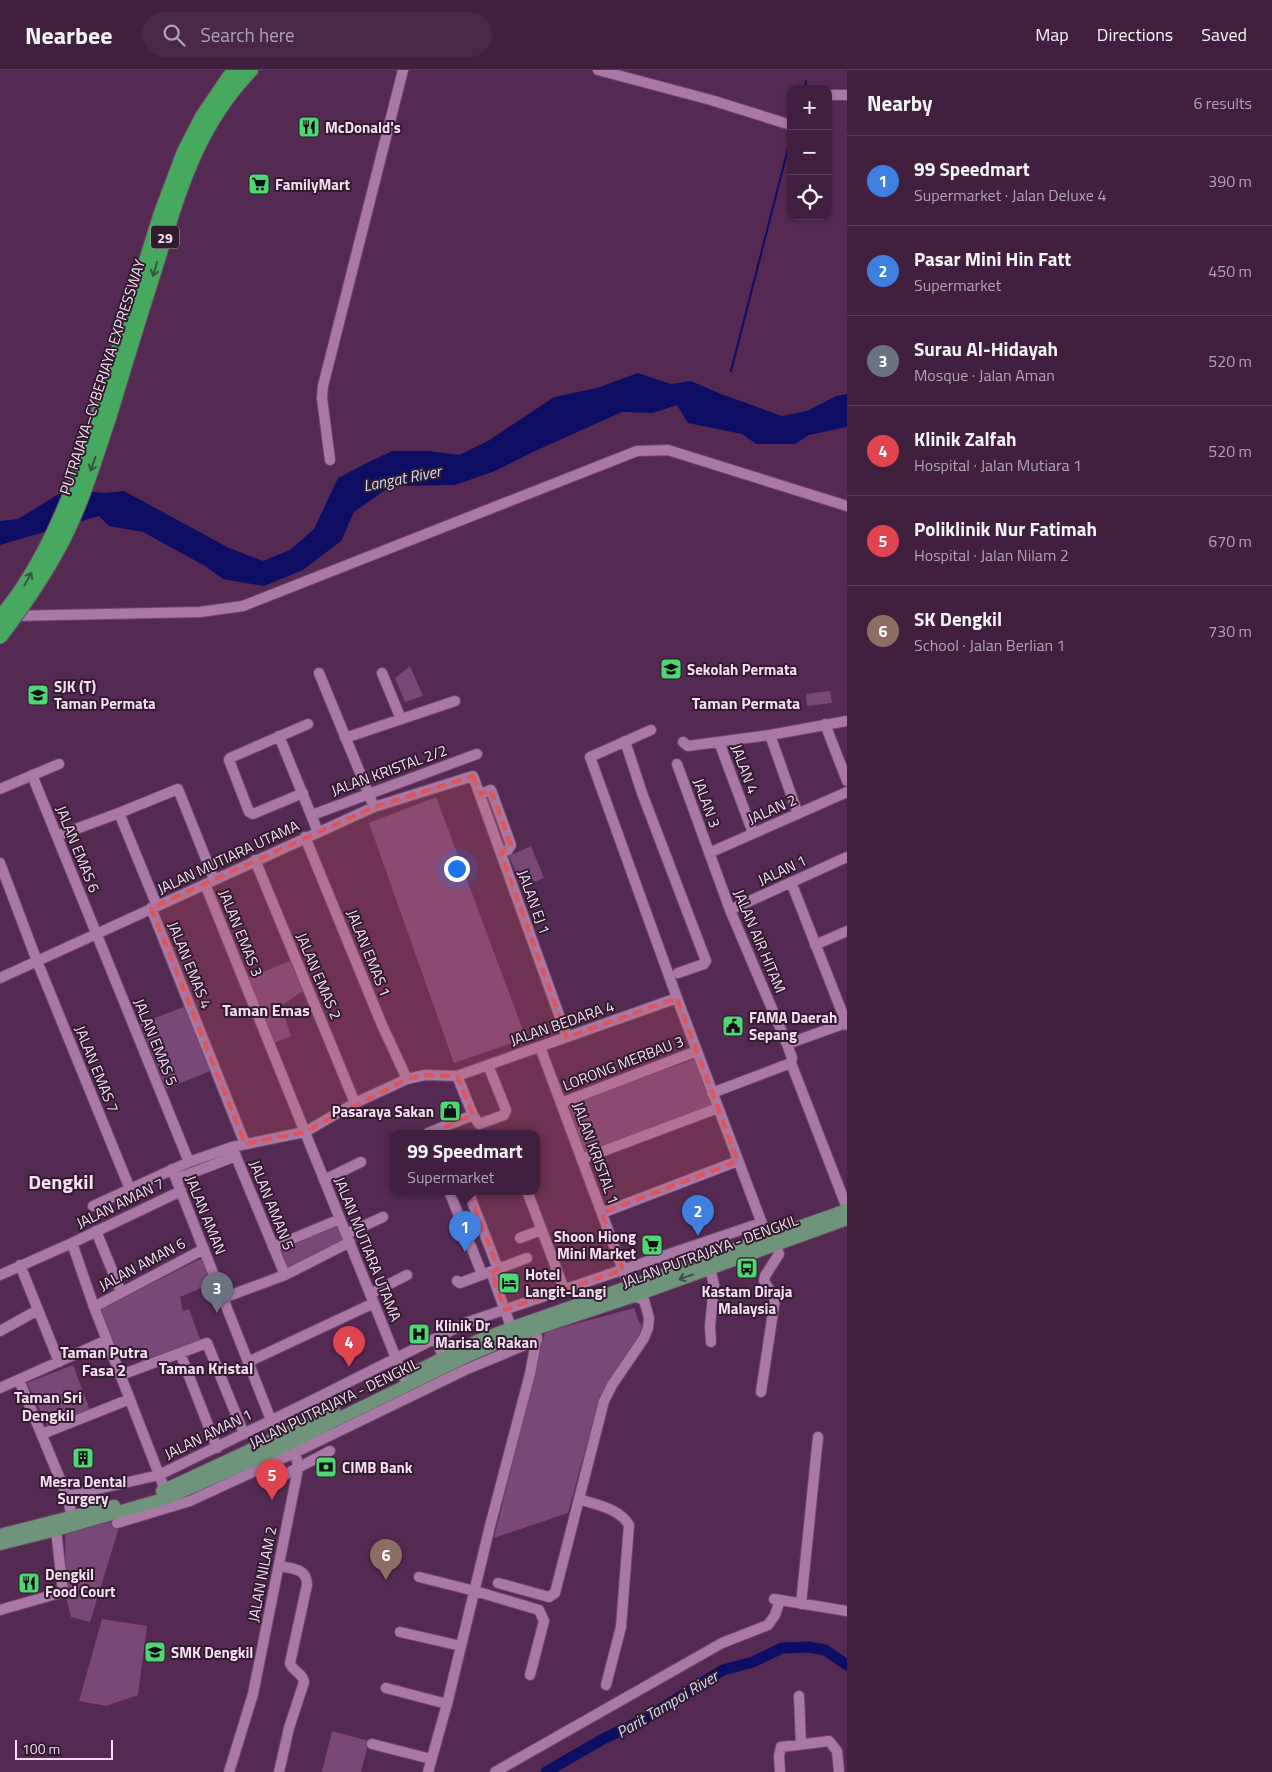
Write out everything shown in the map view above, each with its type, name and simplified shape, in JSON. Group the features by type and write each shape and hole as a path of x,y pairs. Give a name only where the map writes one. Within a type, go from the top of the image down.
{"highway":[{"name":"PUTRAJAYA–CYBERJAYA EXPRESSWAY","path":"0,637 27,602 48,568 67,532 82,497 161,213 184,152 202,117 229,77 236,70"},
{"name":"PUTRAJAYA–CYBERJAYA EXPRESSWAY","path":"0,617 23,588 56,528 103,416 193,156 211,122 236,85 251,70"}],"main road":[{"name":"JALAN PUTRAJAYA - DENGKIL","path":"0,1534 134,1501 290,1444 336,1426 512,1332 537,1334 632,1291 710,1268 847,1209"},
{"name":"JALAN PUTRAJAYA - DENGKIL","path":"0,1544 137,1513 167,1498 251,1467 443,1357 771,1241 847,1219"}],"street":[{"path":"330,460 322,398 323,386 403,70"},
{"path":"598,70 711,100 787,124"},
{"path":"832,95 847,95"},
{"path":"0,617 200,612 243,606 637,451 650,449 668,450 847,506"},
{"path":"319,673 374,807"},
{"path":"382,673 401,720"},
{"path":"345,738 455,701"},
{"path":"683,742 688,746 770,735 847,721"},
{"path":"303,793 253,814 249,812 229,763 230,758 308,724"},
{"path":"825,724 847,781"},
{"path":"651,730 590,757 738,1161 762,1223 779,1254 765,1276 764,1281 775,1299 761,1392"},
{"path":"770,735 798,814"},
{"path":"279,736 318,832"},
{"path":"625,741 642,793 706,962 678,973"},
{"name":"JALAN 4","path":"719,742 753,833"},
{"name":"JALAN KRISTAL 2/2","path":"312,815 476,754"},
{"path":"0,789 59,764"},
{"name":"JALAN 3","path":"677,764 709,852"},
{"name":"JALAN EMAS 6","path":"32,776 97,933"},
{"name":"JALAN EJ 1","path":"473,776 567,1037"},
{"name":"JALAN MUTIARA UTAMA","path":"0,978 374,807 473,776"},
{"name":"JALAN EMAS 3","path":"119,813 178,790 209,882 305,1132"},
{"name":"JALAN 2","path":"709,852 847,792"},
{"path":"57,836 119,813"},
{"name":"JALAN EMAS 4","path":"119,813 245,1144"},
{"name":"JALAN EMAS 1","path":"306,837 406,1079"},
{"name":"JALAN AIR HITAM","path":"709,852 730,910 787,1044 792,1058 791,1063 847,1209"},
{"name":"JALAN 1","path":"730,910 847,857"},
{"name":"JALAN EMAS 2","path":"255,860 355,1104"},
{"name":"JALAN EMAS 7","path":"0,863 37,961 130,1189"},
{"path":"787,1044 847,1024 844,1008 815,945 791,882"},
{"path":"815,945 847,931"},
{"name":"JALAN EMAS 5","path":"97,933 189,1162"},
{"name":"JALAN BEDARA 4","path":"457,1076 677,998"},
{"name":"JALAN KRISTAL 1","path":"540,1047 623,1270 632,1291 644,1300 649,1318 644,1338 612,1385 604,1402 579,1499"},
{"name":"LORONG MERBAU 3","path":"561,1103 697,1051"},
{"path":"712,1092 791,1063"},
{"path":"93,1206 130,1189 234,1152 245,1144 305,1132 355,1104 406,1079 425,1075 457,1076 473,1115 479,1124 504,1115 506,1110 488,1065"},
{"path":"582,1159 718,1108"},
{"path":"445,1130 473,1115"},
{"name":"JALAN MUTIARA UTAMA","path":"305,1132 404,1378"},
{"path":"174,1174 189,1162 234,1152"},
{"name":"JALAN AMAN 5","path":"234,1152 285,1275"},
{"path":"602,1213 738,1161"},
{"path":"324,1180 361,1162"},
{"name":"JALAN AMAN","path":"174,1174 270,1420 290,1444"},
{"name":"JALAN AMAN 7","path":"0,1275 181,1191"},
{"path":"451,1195 490,1272"},
{"path":"469,1195 490,1272 512,1332"},
{"path":"529,1195 564,1289"},
{"path":"224,1298 285,1275 383,1217"},
{"path":"273,1247 340,1219"},
{"name":"JALAN AMAN 1","path":"67,1496 159,1475 217,1448 468,1322 762,1223"},
{"path":"520,1238 542,1230"},
{"path":"96,1231 121,1292"},
{"path":"72,1243 94,1306 165,1490"},
{"name":"JALAN AMAN 6","path":"94,1306 204,1249"},
{"path":"457,1281 460,1282 527,1258"},
{"path":"20,1265 58,1362"},
{"path":"710,1268 714,1285 710,1326 711,1342"},
{"path":"248,1362 305,1335 372,1299 407,1275"},
{"path":"0,1331 38,1310"},
{"path":"336,1426 465,1370 537,1334"},
{"path":"428,1772 447,1704 537,1334"},
{"path":"436,1339 443,1357"},
{"path":"0,1388 107,1340"},
{"path":"121,1375 205,1343 208,1344 244,1434"},
{"path":"180,1354 217,1448"},
{"path":"19,1380 67,1496 72,1516"},
{"path":"42,1434 130,1400"},
{"path":"801,1604 818,1437"},
{"name":"JALAN NILAM 2","path":"229,1772 253,1694 298,1469 290,1444"},
{"path":"271,1482 330,1452"},
{"path":"498,1584 549,1597 555,1593 579,1499 618,1512 624,1516 629,1525 621,1627 606,1685"},
{"path":"117,1523 137,1513"},
{"path":"0,1610 63,1592 56,1530"},
{"path":"279,1566 301,1571 307,1577 307,1585 290,1663 292,1668 301,1675 304,1682 289,1728 279,1772"},
{"path":"419,1577 540,1610 544,1621 530,1675"},
{"path":"495,1772 714,1648 768,1625 775,1615 777,1600 847,1612"},
{"path":"400,1632 461,1646"},
{"path":"386,1688 447,1704"},
{"path":"798,1696 801,1744"},
{"path":"780,1772 779,1756 781,1747 829,1741 837,1751 839,1772"},
{"path":"372,1744 431,1759"}],"highlighted area":[{"path":"473,776 480,794 491,790 511,845 501,853 567,1037 677,998 738,1161 602,1213 623,1270 505,1310 491,1272 498,1269 444,1127 473,1115 457,1076 425,1075 407,1079 305,1132 245,1144 151,908 374,807"}],"shaded area":[{"path":"410,666 423,696 405,702 395,678"},
{"path":"830,691 832,703 807,706 806,694"},
{"path":"436,797 526,1038 454,1063 369,823"},
{"path":"531,846 544,878 522,887 509,856"},
{"path":"290,961 303,991 281,1006 291,1036 274,1043 247,978"},
{"path":"186,1006 210,1071 166,1089 140,1024"},
{"path":"695,1059 712,1107 584,1153 568,1104"},
{"path":"338,1226 345,1242 286,1271 278,1250"},
{"path":"202,1258 211,1284 180,1297 183,1311 189,1309 201,1342 143,1365 138,1352 121,1360 101,1309"},
{"path":"634,1308 642,1326 636,1343 600,1395 568,1513 494,1538 545,1332"},
{"path":"73,1365 90,1410 47,1425 27,1383"},
{"path":"117,1520 118,1531 90,1622 71,1617 66,1597 65,1534"},
{"path":"102,1619 147,1626 138,1695 106,1706 79,1701"},
{"path":"332,1731 369,1741 361,1772 322,1772"}],"water":[{"name":"Langat River","path":"638,373 671,384 691,381 782,416 807,411 836,396 847,394 847,427 809,435 795,444 756,444 742,434 688,423 677,405 653,413 622,412 495,471 455,485 391,486 354,512 341,541 303,570 264,586 223,579 205,566 143,532 109,526 99,516 0,545 0,521 18,519 67,489 105,493 124,491 229,548 263,561 290,550 314,529 338,478 369,462 392,451 429,451 459,455 488,441 554,397 597,388"}],"waterway":[{"path":"806,81 806,85"},
{"path":"731,371 787,153"},
{"name":"Parit Tampoi River","path":"546,1772 603,1739 643,1720 723,1670 753,1662 782,1648 809,1647 825,1650 847,1665"}],"place":[{"name":"McDonald's","path":"309,127"},
{"name":"FamilyMart","path":"259,184"},
{"name":"Sekolah Permata","path":"671,669"},
{"name":"SJK (T) Taman Permata","path":"38,695"},
{"name":"FAMA Daerah Sepang","path":"733,1026"},
{"name":"Pasaraya Sakan","path":"450,1111"},
{"name":"Pasar Mini Hin Fatt","path":"698,1236"},
{"name":"Shoon Hiong Mini Market","path":"652,1245"},
{"name":"99 Speedmart","path":"465,1252"},
{"name":"Kastam Diraja Malaysia","path":"747,1268"},
{"name":"Hotel Langit-Langi","path":"509,1283"},
{"name":"Surau Al-Hidayah","path":"217,1313"},
{"name":"Klinik Dr Marisa & Rakan","path":"419,1334"},
{"name":"Klinik Zalfah","path":"349,1367"},
{"name":"Mesra Dental Surgery","path":"83,1458"},
{"name":"CIMB Bank","path":"326,1467"},
{"name":"Poliklinik Nur Fatimah","path":"272,1500"},
{"name":"SK Dengkil","path":"386,1580"},
{"name":"Dengkil Food Court","path":"29,1583"},
{"name":"SMK Dengkil","path":"155,1652"}],"district":[{"name":"Taman Permata","path":"746,703"},
{"name":"Taman Emas","path":"266,1010"},
{"name":"Dengkil","path":"61,1181"},
{"name":"Taman Putra Fasa 2","path":"104,1361"},
{"name":"Taman Kristal","path":"206,1368"},
{"name":"Taman Sri Dengkil","path":"48,1406"}]}
